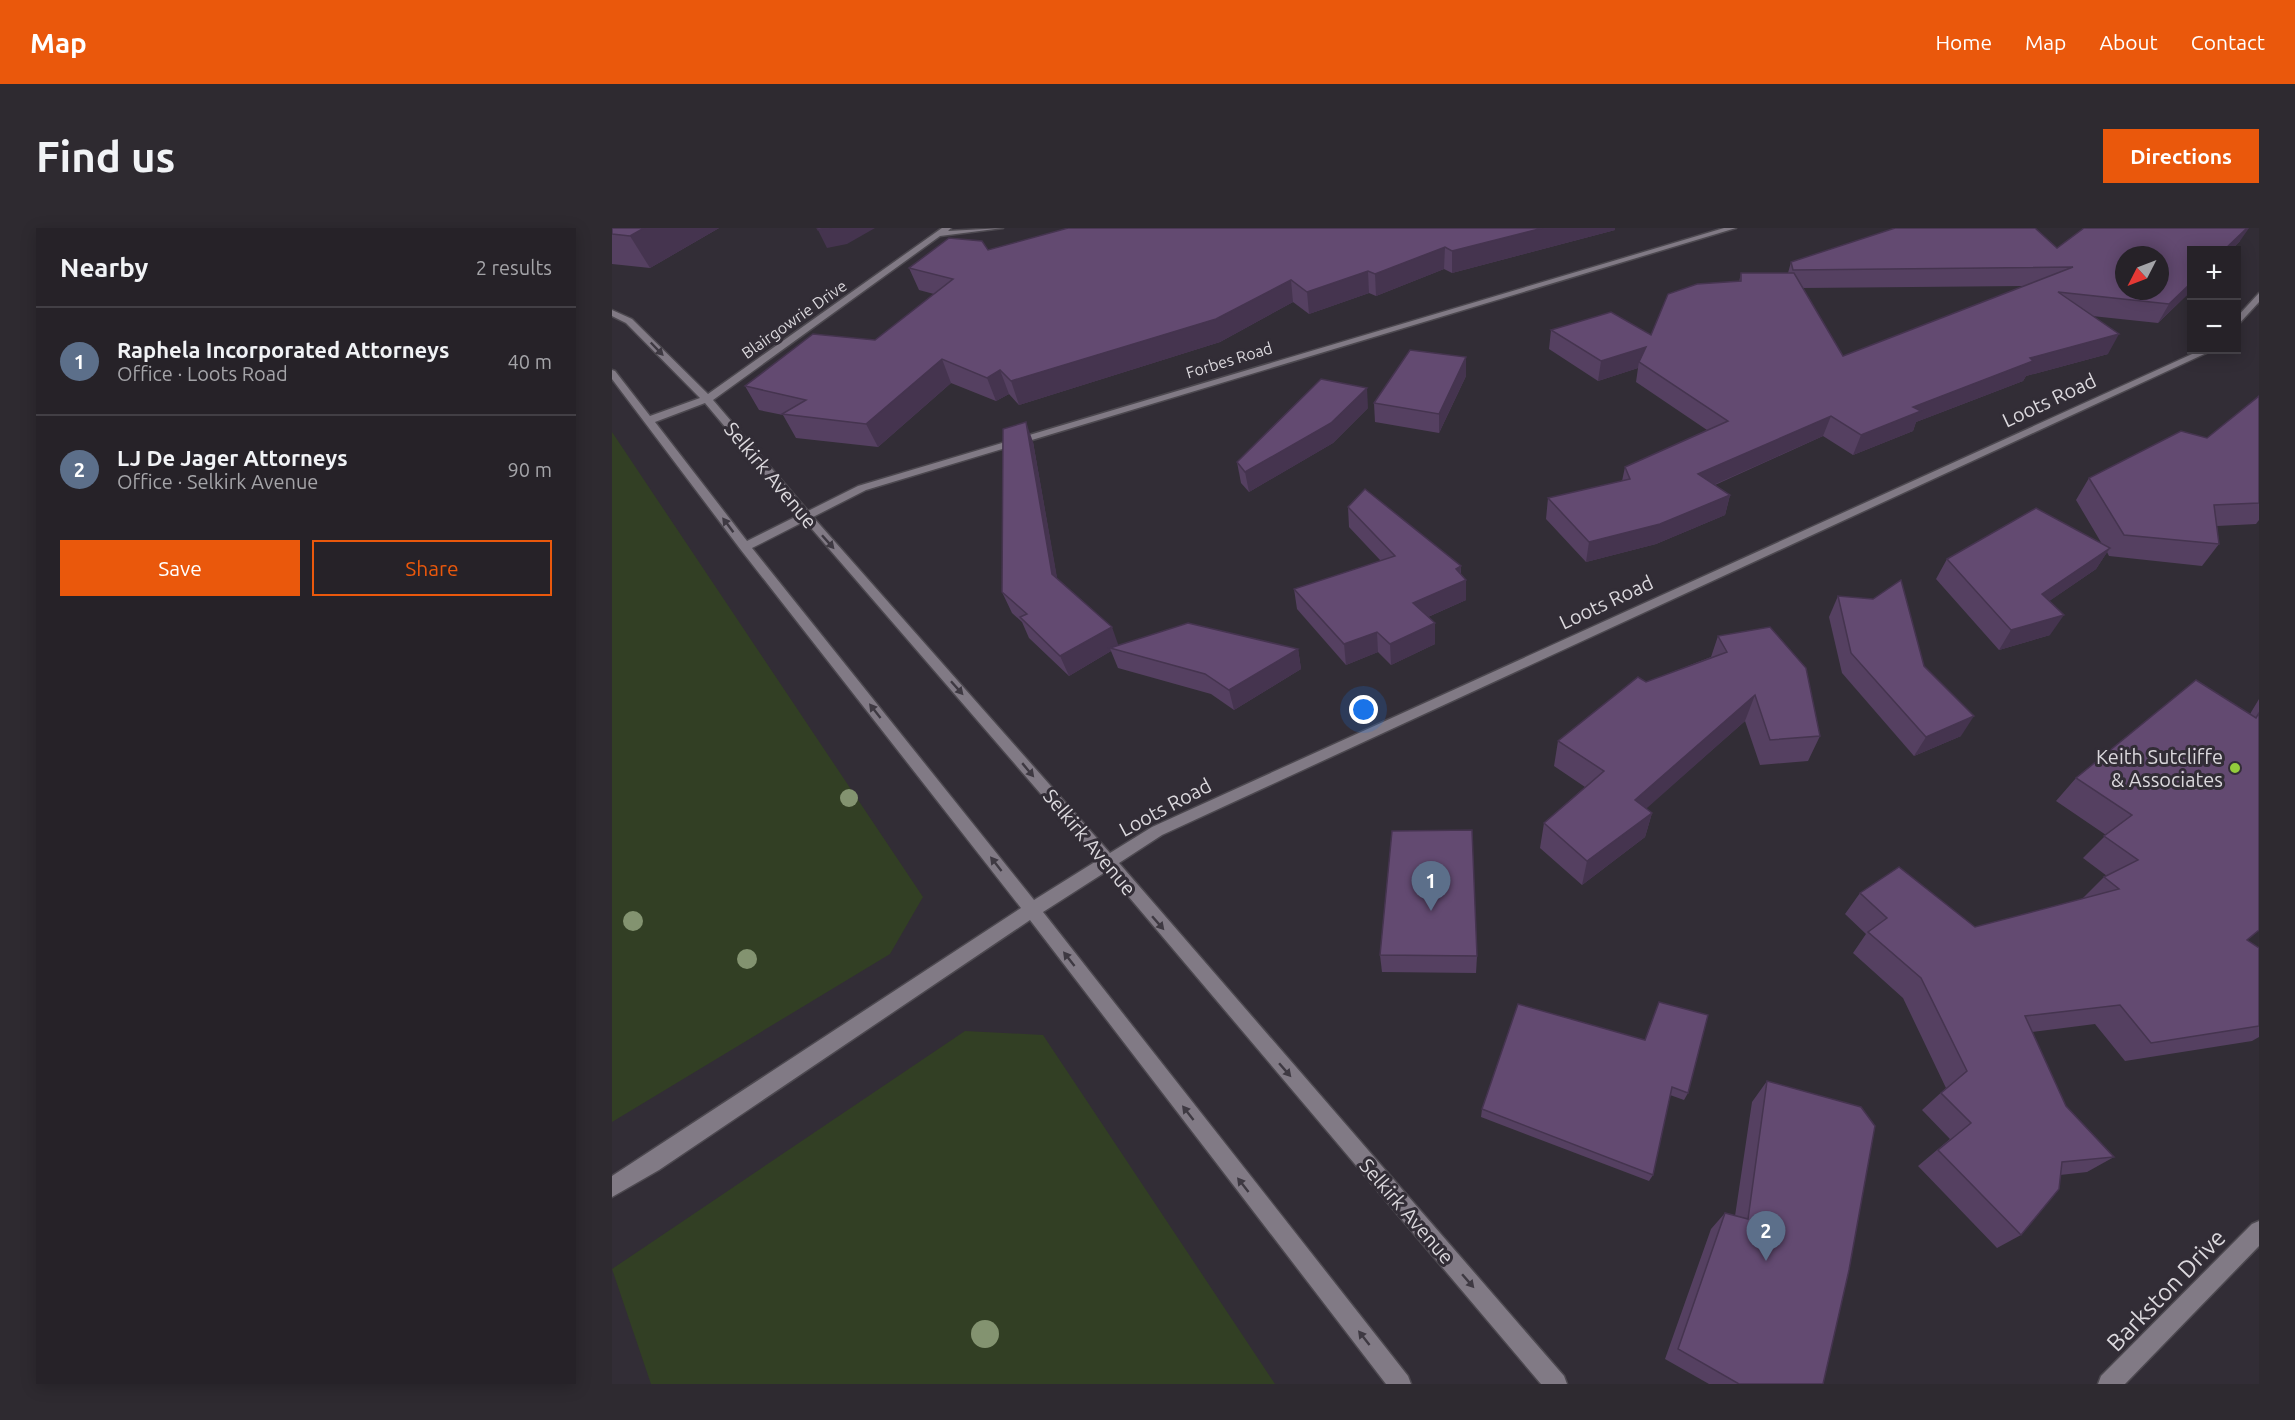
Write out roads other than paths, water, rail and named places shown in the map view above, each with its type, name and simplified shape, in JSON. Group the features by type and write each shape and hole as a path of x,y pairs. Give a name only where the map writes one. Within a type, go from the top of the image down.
{"street":[{"path":"943,231 999,228"},
{"name":"Forbes Road","path":"745,547 861,488 1732,228"},
{"name":"Blairgowrie Drive","path":"650,420 707,399 943,231"},
{"path":"2241,318 2259,296"},
{"name":"Selkirk Avenue","path":"612,313 629,321 707,399 806,516 991,725 1106,862 1556,1384"},
{"name":"Loots Road","path":"612,1187 652,1163 1032,910 1157,831 2199,354"},
{"path":"612,373 745,547 1032,910 1400,1384"},
{"name":"Barkston Drive","path":"2109,1384 2259,1231"}],"place":[{"name":"Keith Sutcliffe & Associates","path":"2235,768"},
{"name":"Raphela Incorporated Attorneys","path":"1431,911"},
{"name":"LJ De Jager Attorneys","path":"1766,1261"}]}
